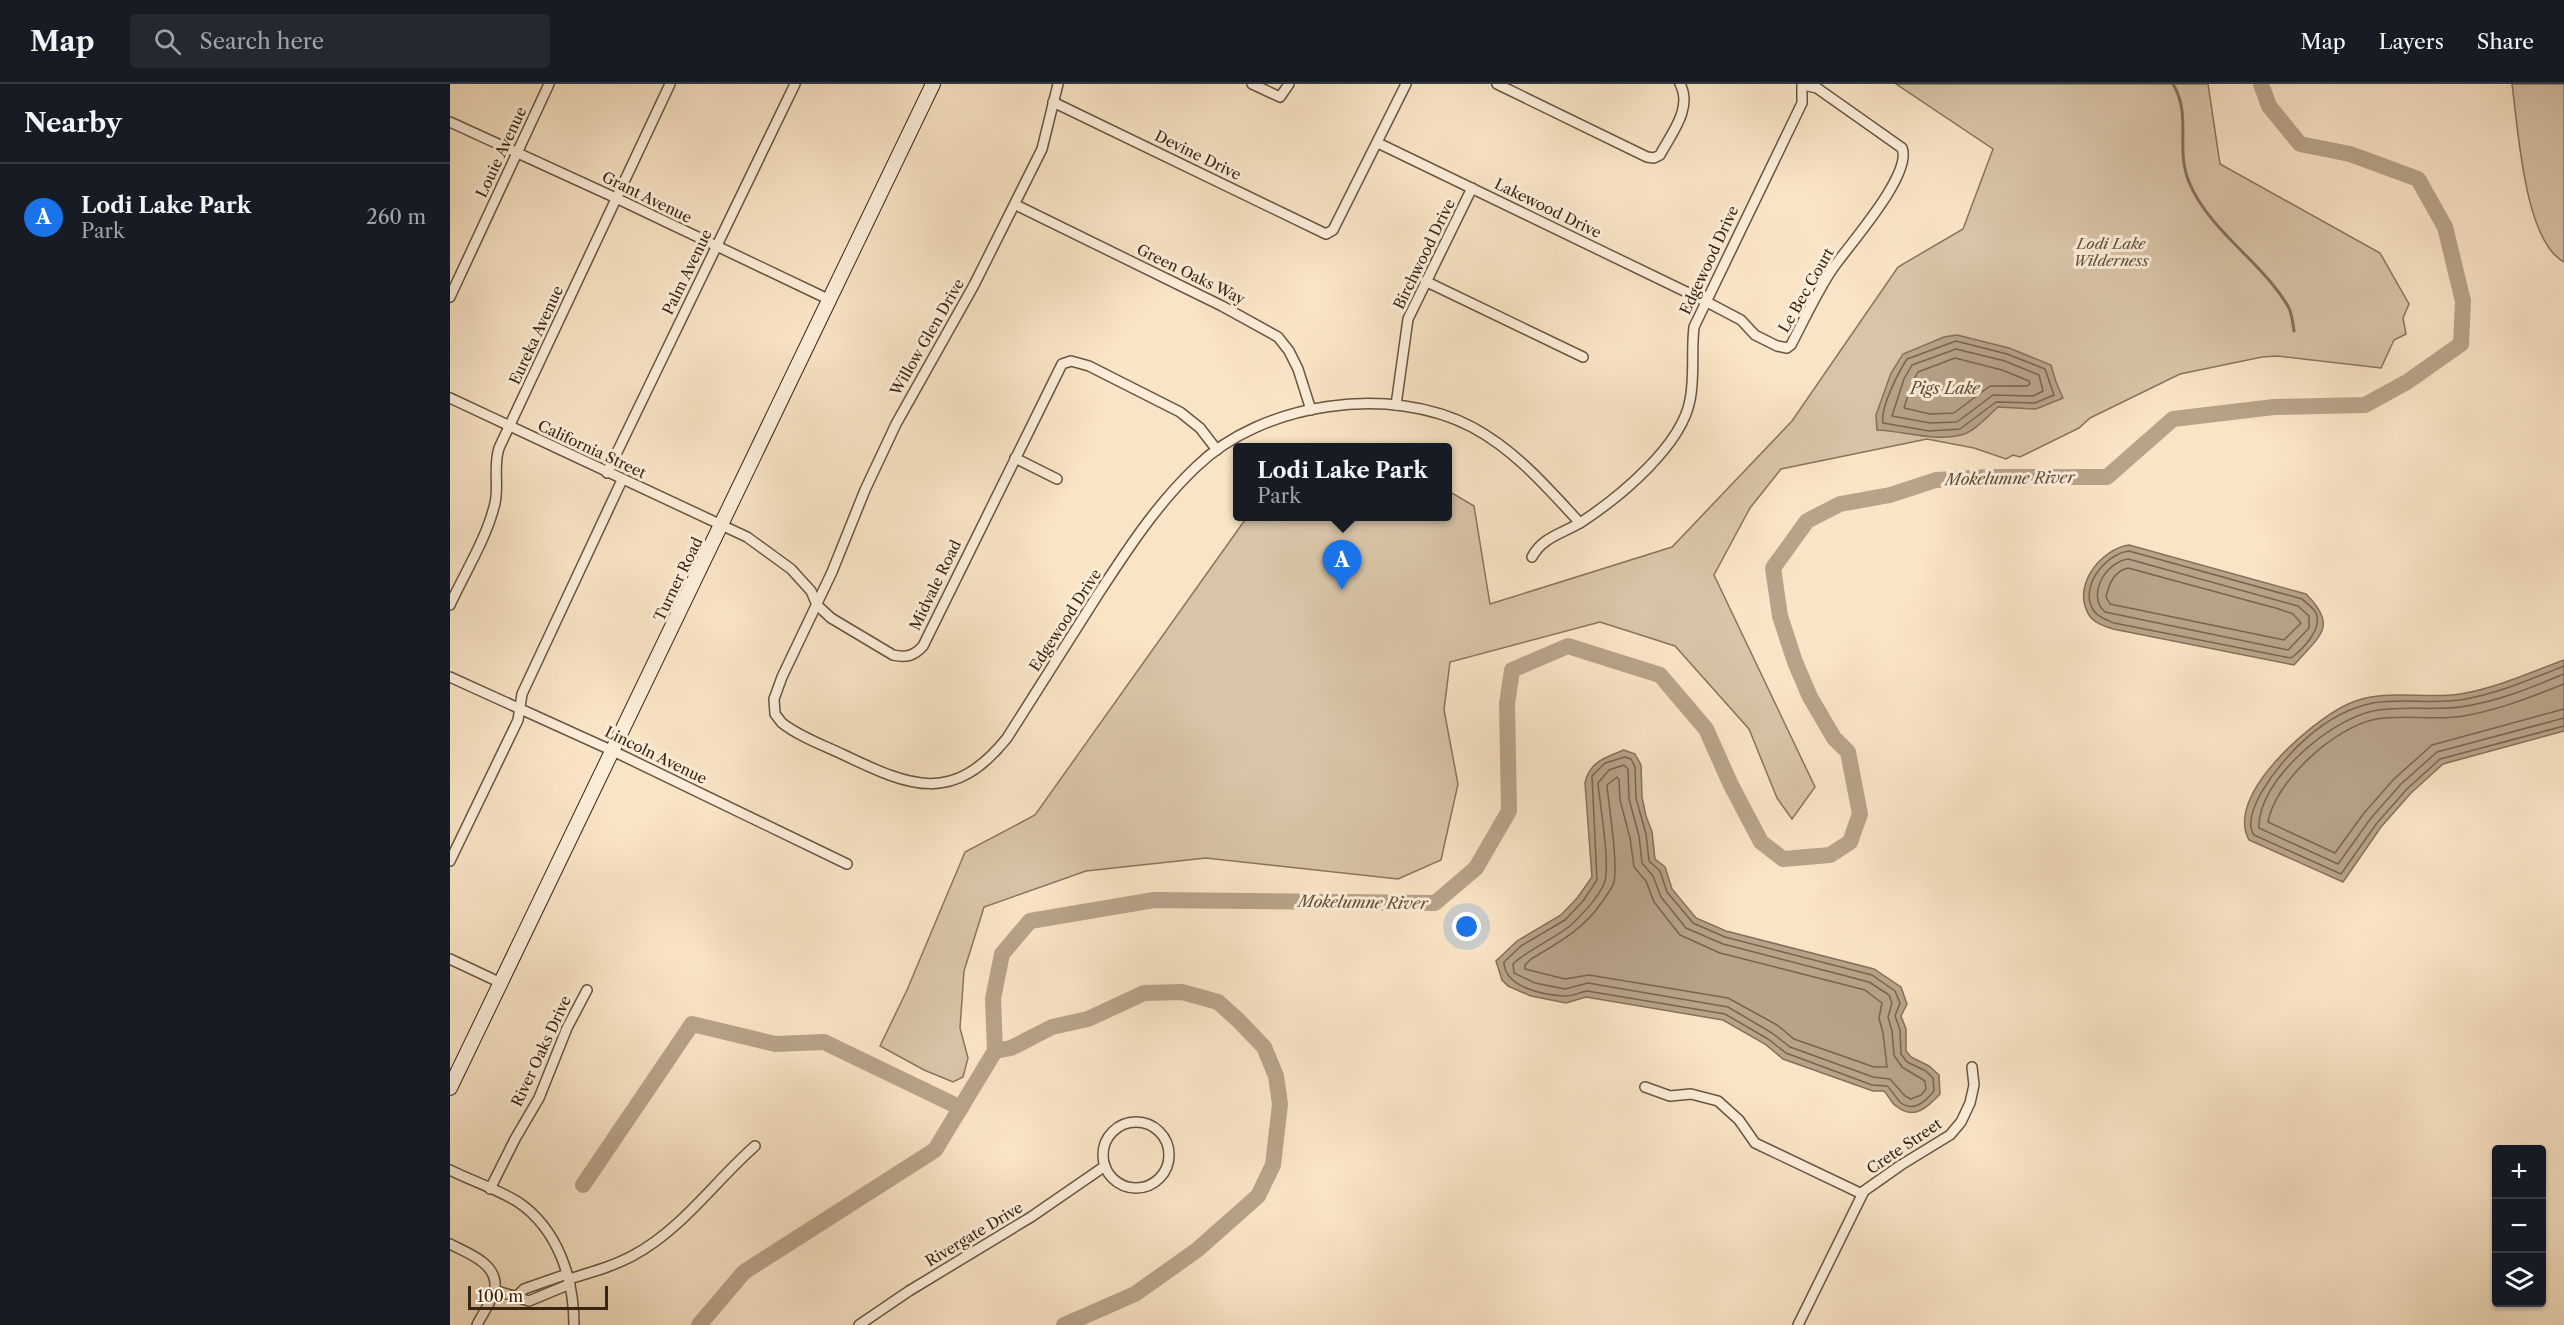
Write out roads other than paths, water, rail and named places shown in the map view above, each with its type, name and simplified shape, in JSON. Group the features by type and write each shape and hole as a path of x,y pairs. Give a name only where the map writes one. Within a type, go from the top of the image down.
{"main road":[{"name":"Turner Road","path":"450,1088 830,300 929,85"}],"street":[{"name":"Louie Avenue","path":"450,297 549,84"},
{"name":"Eureka Avenue","path":"450,605 490,521 496,494 497,454 670,84"},
{"name":"Palm Avenue","path":"607,473 795,84"},
{"name":"Willow Glen Drive","path":"817,605 865,490 896,424 1016,205 1042,149 1058,84"},
{"path":"1252,84 1280,97 1289,84"},
{"path":"1378,143 1406,84"},
{"path":"1497,84 1647,157 1658,158 1683,111 1685,100 1680,84"},
{"name":"Le Bec Court","path":"1705,301 1741,320 1755,335 1777,346 1787,348 1791,345 1830,273 1884,201 1900,166 1904,153 1902,148 1817,88 1803,85"},
{"name":"Edgewood Drive","path":"1532,556 1545,540 1580,523 1604,507 1668,447 1677,433 1686,417 1690,398 1694,327 1802,103 1803,85"},
{"name":"Devine Drive","path":"1053,102 1326,234 1330,233 1378,143"},
{"name":"Grant Avenue","path":"450,122 830,300"},
{"name":"Lakewood Drive","path":"1378,143 1705,301"},
{"name":"Birchwood Drive","path":"1396,405 1408,319 1472,188"},
{"name":"Green Oaks Way","path":"1016,205 1222,306 1278,337 1290,351 1311,410"},
{"path":"1425,281 1583,357"},
{"name":"Midvale Road","path":"817,605 831,618 893,655 903,657 917,652 923,646 1058,368 1071,361 1089,366 1189,418 1217,450"},
{"name":"California Street","path":"450,398 722,526"},
{"name":"Edgewood Drive","path":"817,605 782,677 774,699 775,714 790,729 883,773 911,783 924,784 960,777 971,772 994,754 1007,738 1137,536 1179,484 1217,450 1244,433 1282,417 1349,405 1396,405 1442,414 1472,427 1502,446 1541,480 1580,523"},
{"path":"1015,458 1057,479"},
{"path":"450,861 518,720 522,693 622,480"},
{"path":"722,526 747,537 791,568 811,591 817,605"},
{"name":"Lincoln Avenue","path":"450,677 613,751 847,864"},
{"path":"450,959 501,983"},
{"name":"River Oaks Drive","path":"490,1189 514,1139 539,1098 567,1028 587,990"},
{"name":"Crete Street","path":"1798,1325 1862,1194 1901,1165 1950,1135 1961,1122 1970,1103 1974,1085 1972,1067"},
{"path":"1645,1087 1670,1096 1691,1094 1718,1101 1739,1120 1755,1143 1862,1194"},
{"path":"1141,1122 1154,1127 1162,1135 1167,1146 1168,1160 1165,1172 1156,1181 1144,1187 1131,1188 1118,1184 1110,1176 1105,1166 1102,1156 1109,1135 1118,1127 1129,1123 1141,1122"},
{"path":"494,1290 529,1301 569,1279 606,1269 653,1243 670,1229 755,1146"},
{"name":"Rivergate Drive","path":"859,1325 900,1297 1031,1217 1105,1166"},
{"path":"450,1170 518,1203 540,1223 559,1252 569,1279 574,1325"},
{"path":"450,1244 479,1259 488,1267 493,1277 494,1290 477,1325"}],"water":[{"name":"Pigs Lake","path":"1957,335 2009,348 2051,365 2063,398 2036,409 1998,407 1971,431 1951,437 1930,437 1877,430 1876,415 1891,373 1903,354 1944,337"},
{"path":"2129,545 2306,594 2322,615 2322,631 2294,665 2113,629 2096,622 2089,615 2084,604 2086,581 2099,561 2119,548"},
{"path":"2564,660 2564,731 2443,764 2411,793 2381,827 2343,882 2249,840 2245,822 2249,802 2259,782 2293,743 2346,705 2359,700 2388,695 2460,694 2512,680"},
{"path":"1624,750 1635,754 1641,765 1642,797 1652,832 1655,859 1665,867 1672,889 1696,918 1726,931 1874,969 1901,987 1907,1004 1901,1016 1906,1029 1906,1051 1911,1057 1929,1066 1939,1075 1940,1094 1931,1103 1915,1112 1903,1110 1894,1105 1884,1091 1873,1091 1783,1059 1765,1044 1723,1020 1586,997 1566,1003 1531,996 1508,986 1502,980 1496,961 1517,941 1561,915 1592,877 1585,783 1594,765"}],"waterway":[{"path":"2173,84 2182,108 2183,157 2189,182 2209,216 2278,291 2289,308 2294,331"},
{"name":"Mokelumne River","path":"1064,1325 1135,1294 1197,1250 1258,1196 1273,1165 1280,1104 1276,1076 1264,1047 1218,1002 1182,992 1144,993 1088,1019 1052,1027 1011,1048 995,1051 993,999 1002,954 1030,921 1154,900 1435,903 1476,868 1509,811 1507,704 1512,670 1568,646 1660,675 1706,729 1731,785 1761,842 1783,859 1830,855 1850,842 1860,814 1848,752 1834,738 1810,697 1795,662 1780,616 1773,568 1807,521 1840,504 1890,495 1936,480 1990,477 2107,477 2173,419 2274,407 2365,405 2407,382 2461,344 2463,301 2445,227 2418,179 2350,154 2300,144 2269,106 2261,84"},
{"path":"583,1185 692,1024 775,1044 824,1042 961,1108"},
{"path":"699,1325 744,1272 935,1150 995,1051"}],"place":[{"name":"Lodi Lake Park","path":"1342,590"}],"park label":[{"name":"Lodi Lake Wilderness","path":"2111,252"}]}
